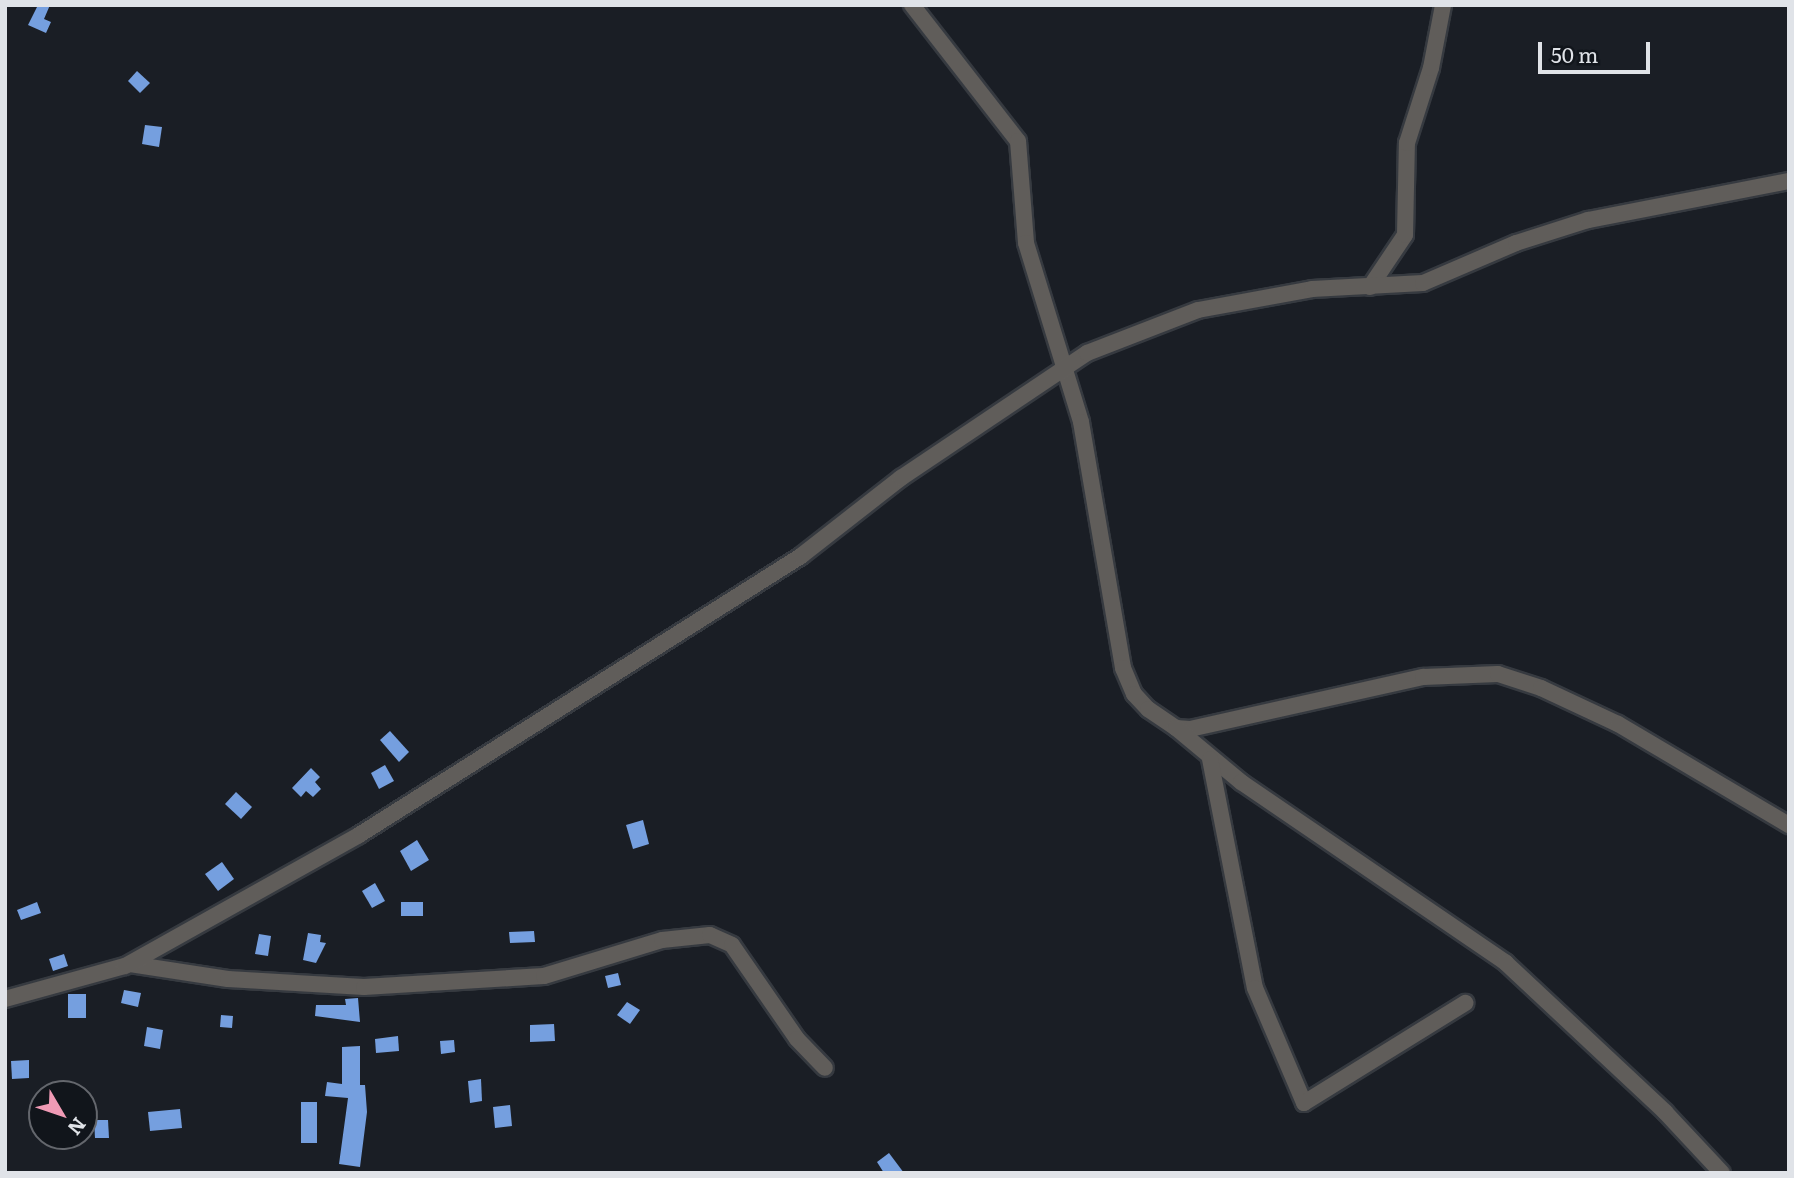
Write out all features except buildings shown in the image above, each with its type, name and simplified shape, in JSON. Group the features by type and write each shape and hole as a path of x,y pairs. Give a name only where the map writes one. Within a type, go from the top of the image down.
{"street":[{"path":"912,5 1018,141 1026,243 1040,300 1066,368 1081,422 1123,668 1141,702 1176,728 1209,759 1506,963 1657,1105 1722,1173"},
{"path":"1370,287 1405,235 1407,143 1431,68 1443,5"},
{"path":"5,999 130,964 359,835 801,556 901,478 1087,353 1198,310 1312,289 1370,287 1434,279 1516,243 1588,220 1789,181"},
{"path":"1176,728 1263,716 1423,677 1498,674 1541,688 1618,724 1789,825"},
{"path":"1209,759 1255,988 1304,1103 1465,1003"},
{"path":"130,964 240,980 364,987 544,976 662,940 710,935 732,945 797,1039 825,1068"}]}
